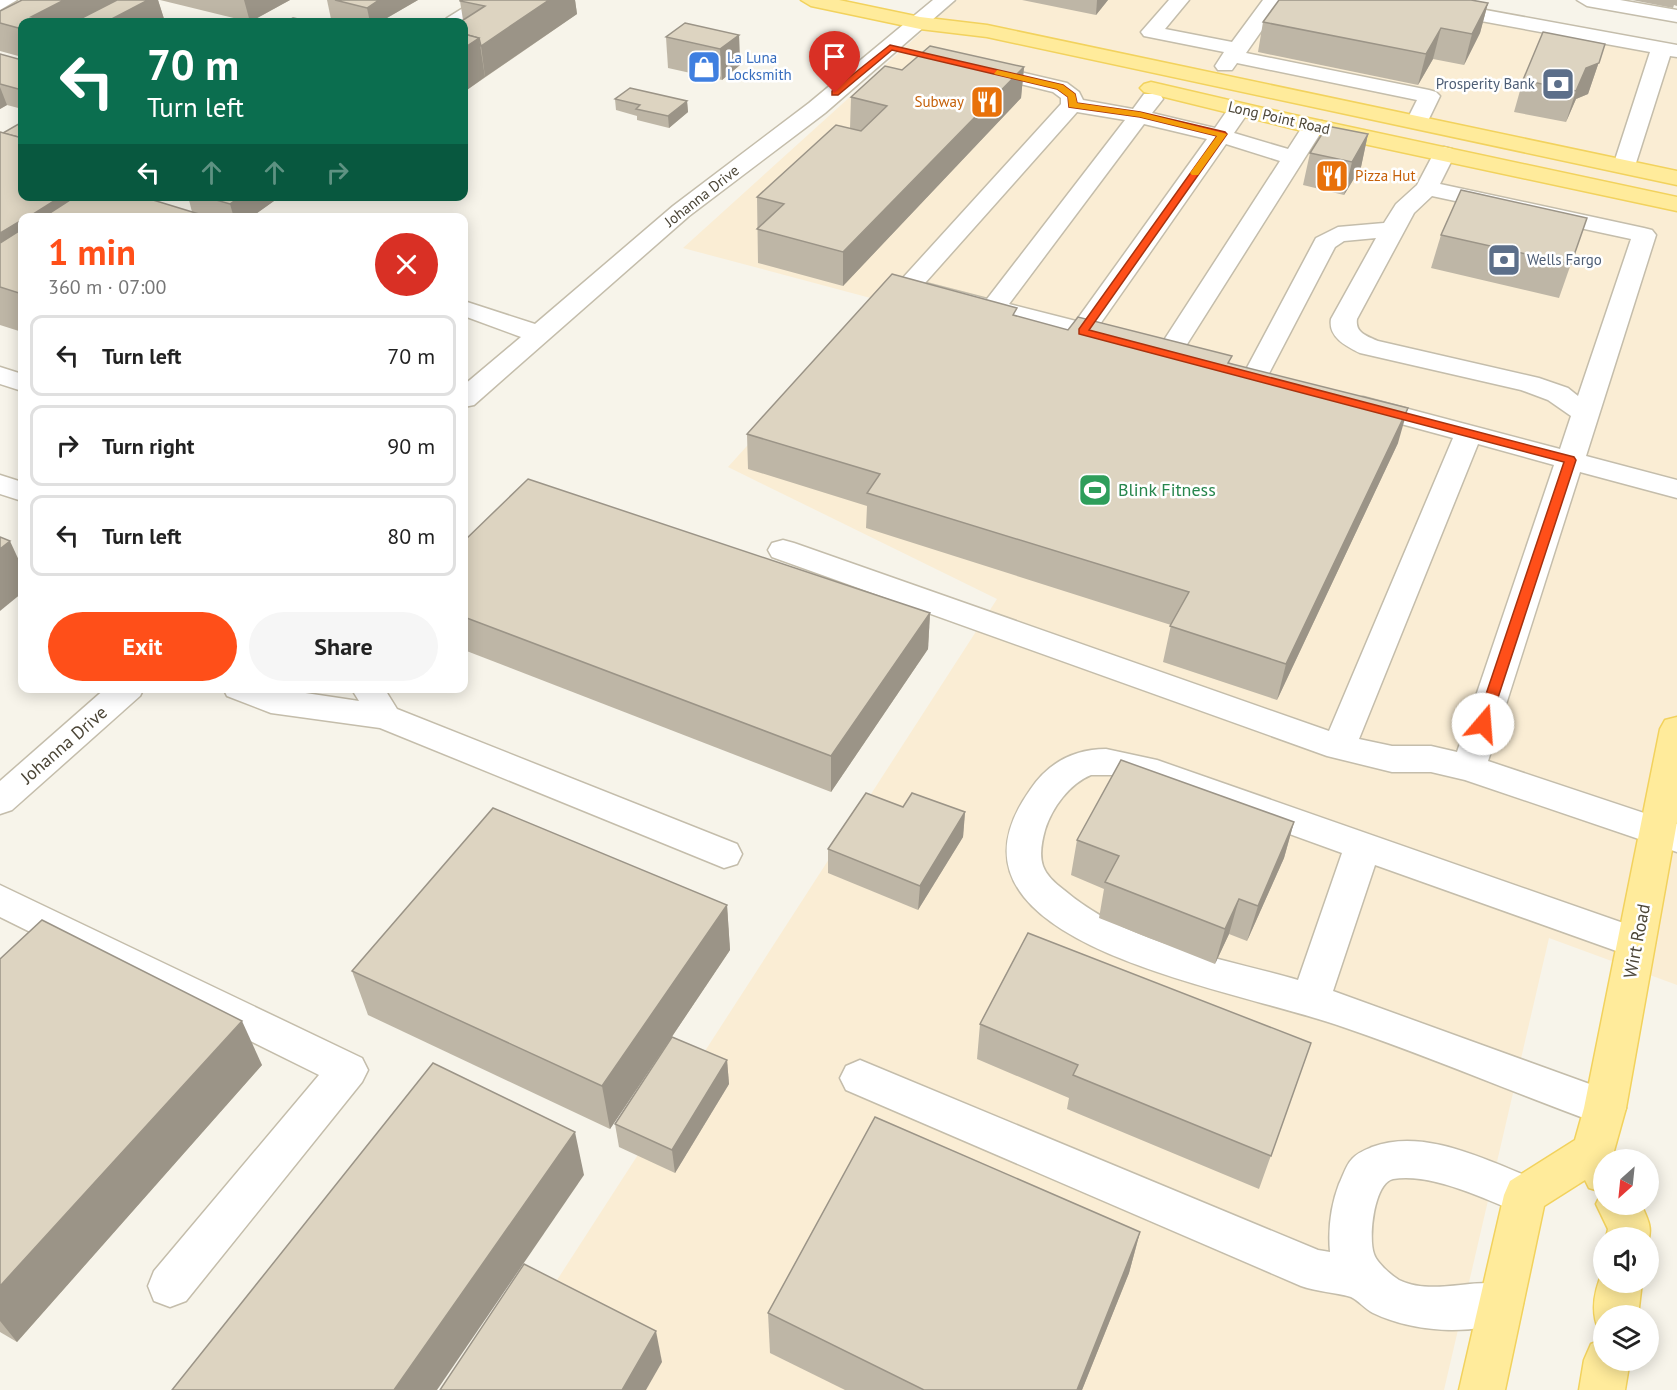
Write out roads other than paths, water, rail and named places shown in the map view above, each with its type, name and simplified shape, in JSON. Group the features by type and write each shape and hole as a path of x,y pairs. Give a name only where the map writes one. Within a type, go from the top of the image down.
{"main road":[{"name":"Long Point Road","path":"812,0 920,23 987,31 1677,178"},
{"name":"Long Point Road","path":"920,23 977,44 1159,90 1314,126 1677,204"},
{"name":"Wirt Road","path":"1600,1149 1605,1108 1636,943 1667,835 1677,729"},
{"name":"Wirt Road","path":"1525,1196 1593,1165"},
{"path":"1482,1390 1525,1196"},
{"path":"1602,1390 1605,1371"}],"street":[{"path":"0,3 7,0"},
{"path":"461,18 490,0"},
{"name":"Johanna Drive","path":"468,395 681,210 816,108 901,50 920,23 945,0"},
{"path":"1179,0 1151,32 1429,96 1417,122"},
{"path":"1215,79 1273,0"},
{"path":"1399,0 1483,7 1669,49 1624,166"},
{"path":"1587,0 1677,16"},
{"path":"958,63 1068,89 1140,114 1222,134 1294,158"},
{"path":"1068,89 909,286 1160,352 1314,126"},
{"path":"993,308 1159,90"},
{"path":"1083,332 1240,109"},
{"path":"1444,154 1427,188 1404,209 1344,319 1343,325 1350,338 1369,347 1400,356 1528,384 1558,394 1585,414"},
{"path":"1427,188 1644,235 1469,768"},
{"path":"1255,377 1325,243 1338,234 1393,230"},
{"path":"468,309 538,334"},
{"path":"0,375 18,382"},
{"path":"1345,401 1677,489"},
{"path":"1339,747 1469,433"},
{"path":"0,484 18,491"},
{"path":"783,550 1339,747 1392,759 1431,759 1469,768 1667,835"},
{"name":"Johanna Drive","path":"0,801 122,693"},
{"path":"251,693 271,701 386,717 724,854"},
{"path":"370,693 386,717"},
{"path":"1605,1108 1311,1000 1128,945 1086,924 1053,902 1029,877 1021,851 1027,827 1050,790 1072,769 1080,765 1105,761 1145,769 1636,943"},
{"path":"1311,1000 1363,846"},
{"path":"6,912 348,1070 170,1286"},
{"path":"860,1078 1317,1271 1365,1278"},
{"path":"1501,1303 1418,1307 1387,1297 1365,1278 1354,1262 1350,1238 1355,1206 1366,1172 1381,1163 1397,1160 1437,1162 1525,1196"}],"place":[{"name":"La Luna Locksmith","path":"704,67"},
{"name":"Prosperity Bank","path":"1558,84"},
{"name":"Subway","path":"987,102"},
{"name":"Pizza Hut","path":"1332,176"},
{"name":"Wells Fargo","path":"1504,260"},
{"name":"Blink Fitness","path":"1095,490"}]}
